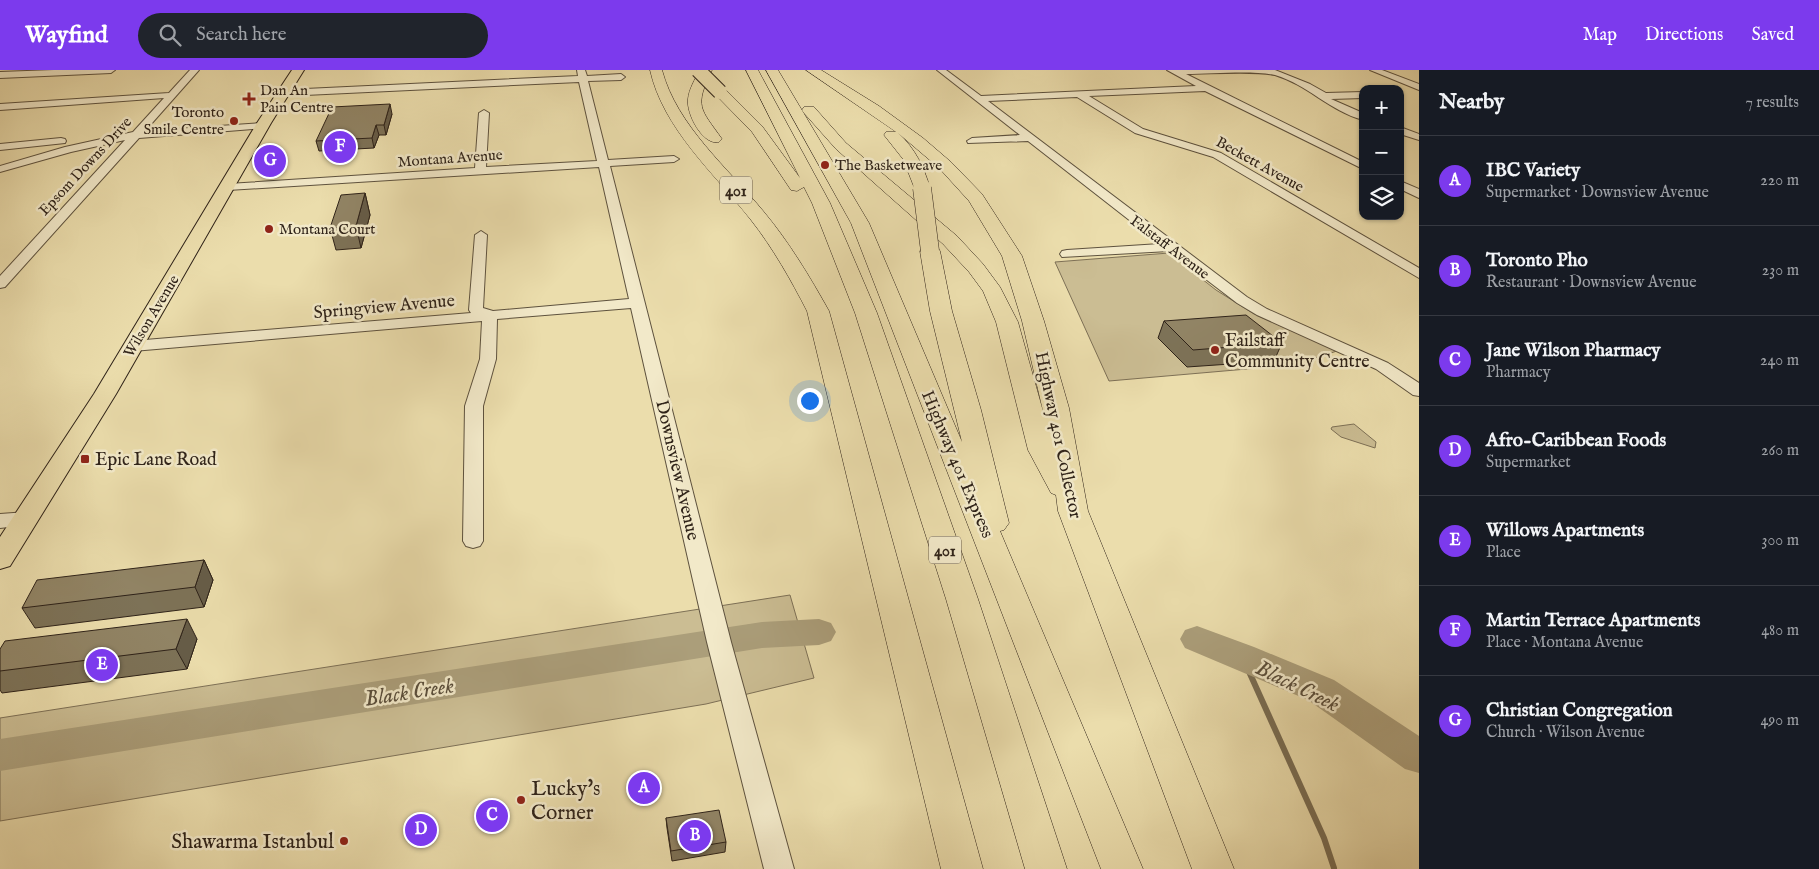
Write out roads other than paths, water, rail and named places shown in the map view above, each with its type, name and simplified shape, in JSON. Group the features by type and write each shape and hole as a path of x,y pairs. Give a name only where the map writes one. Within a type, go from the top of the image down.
{"highway":[{"name":"401","path":"656,70 663,94 677,117 758,216 791,261 818,311 962,869"},
{"path":"698,70 757,130 835,234"},
{"path":"706,70 696,89 693,100 694,111 701,123 782,222"},
{"name":"Highway 401 Express","path":"752,70 821,203 866,313 934,516 1046,869"},
{"path":"808,70 897,140 910,155 918,172 941,311 990,503 1001,567"},
{"name":"Highway 401 Collector","path":"812,70 874,109 918,141 945,165 976,198 1012,256 1033,321 1056,408 1073,510 1213,869"},
{"path":"775,74 794,91 841,146 950,240 994,291 1007,322 1041,450 1073,510"},
{"name":"Highway 401 Express","path":"775,74 860,223 972,504 1001,567 1122,869"},
{"path":"798,244 821,293 818,311"}],"main road":[{"name":"Wilson Avenue","path":"0,559 27,519 133,346 228,187 262,126 298,70"}],"street":[{"path":"0,75 111,70"},
{"name":"Epsom Downs Drive","path":"0,284 195,70"},
{"name":"Falstaff Avenue","path":"941,70 1242,300 1262,312 1382,366 1419,391"},
{"path":"1374,70 1419,87"},
{"path":"1173,71 1359,164"},
{"path":"1173,71 1267,71 1307,86 1322,94 1329,102 1359,115"},
{"path":"284,93 582,74 621,77"},
{"name":"Downsview Avenue","path":"582,74 711,608 778,869"},
{"path":"980,99 1205,88"},
{"path":"0,107 174,95"},
{"name":"Beckett Avenue","path":"1080,95 1139,131 1217,155 1419,274"},
{"path":"1322,96 1359,95"},
{"path":"480,171 484,113"},
{"path":"0,170 39,156 82,145 136,135 262,126"},
{"path":"1404,131 1419,137"},
{"path":"972,141 1029,138"},
{"path":"0,147 66,140 75,140 82,145"},
{"name":"Montana Avenue","path":"228,187 674,159"},
{"path":"1404,186 1419,194"},
{"path":"473,541 474,406 488,359 490,315 476,310 481,235"},
{"path":"1067,254 1169,246"},
{"name":"Springview Avenue","path":"133,346 638,303"},
{"path":"0,521 27,519"}],"waterway":[{"name":"Black Creek","path":"0,755 762,635 819,632"},
{"name":"Black Creek","path":"1197,639 1321,690 1419,757"},
{"path":"1242,656 1324,838 1334,868"}],"place":[{"name":"Dan An Pain Centre","path":"249,99"},
{"name":"Toronto Smile Centre","path":"234,121"},
{"name":"Martin Terrace Apartments","path":"340,147"},
{"name":"Christian Congregation","path":"270,161"},
{"name":"The Basketweave","path":"825,165"},
{"name":"Montana Court","path":"269,229"},
{"name":"Failstaff Community Centre","path":"1215,350"},
{"name":"Epic Lane Road","path":"85,459"},
{"name":"Willows Apartments","path":"102,665"},
{"name":"IBC Variety","path":"644,788"},
{"name":"Lucky's Corner","path":"521,800"},
{"name":"Jane Wilson Pharmacy","path":"492,816"},
{"name":"Afro-Caribbean Foods","path":"421,830"},
{"name":"Toronto Pho","path":"695,836"},
{"name":"Shawarma Istanbul","path":"344,841"}]}
